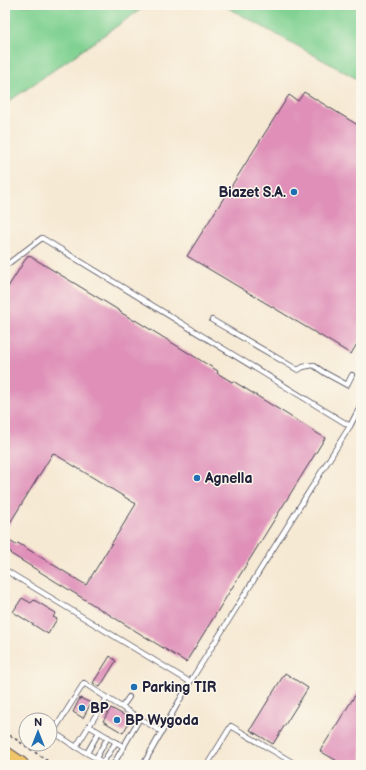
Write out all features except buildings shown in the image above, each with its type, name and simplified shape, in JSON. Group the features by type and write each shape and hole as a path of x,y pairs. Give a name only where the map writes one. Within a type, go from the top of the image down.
{"highway":[{"path":"5,754 21,765"}],"lane":[{"path":"5,266 42,238 350,426"},
{"path":"212,320 298,370 303,367 313,365 347,386 352,375"},
{"path":"143,765 190,682 350,426 361,405"},
{"path":"5,570 190,682"},
{"path":"108,765 53,732 84,684 162,732"},
{"path":"122,707 129,697"},
{"path":"76,747 107,698"},
{"path":"113,765 140,718"},
{"path":"89,726 124,747"},
{"path":"207,765 231,726 297,765"},
{"path":"87,752 99,732"},
{"path":"96,758 108,737"},
{"path":"103,762 116,742"}],"path":[{"path":"5,732 54,765"}],"green space":[{"path":"5,5 147,5 5,104"},
{"path":"223,5 361,5 361,81"}],"place":[{"name":"Biazet S.A.","path":"294,192"},
{"name":"Agnella","path":"197,478"},
{"name":"Parking TIR","path":"134,687"},
{"name":"BP","path":"82,708"},
{"name":"BP Wygoda","path":"117,720"}]}
